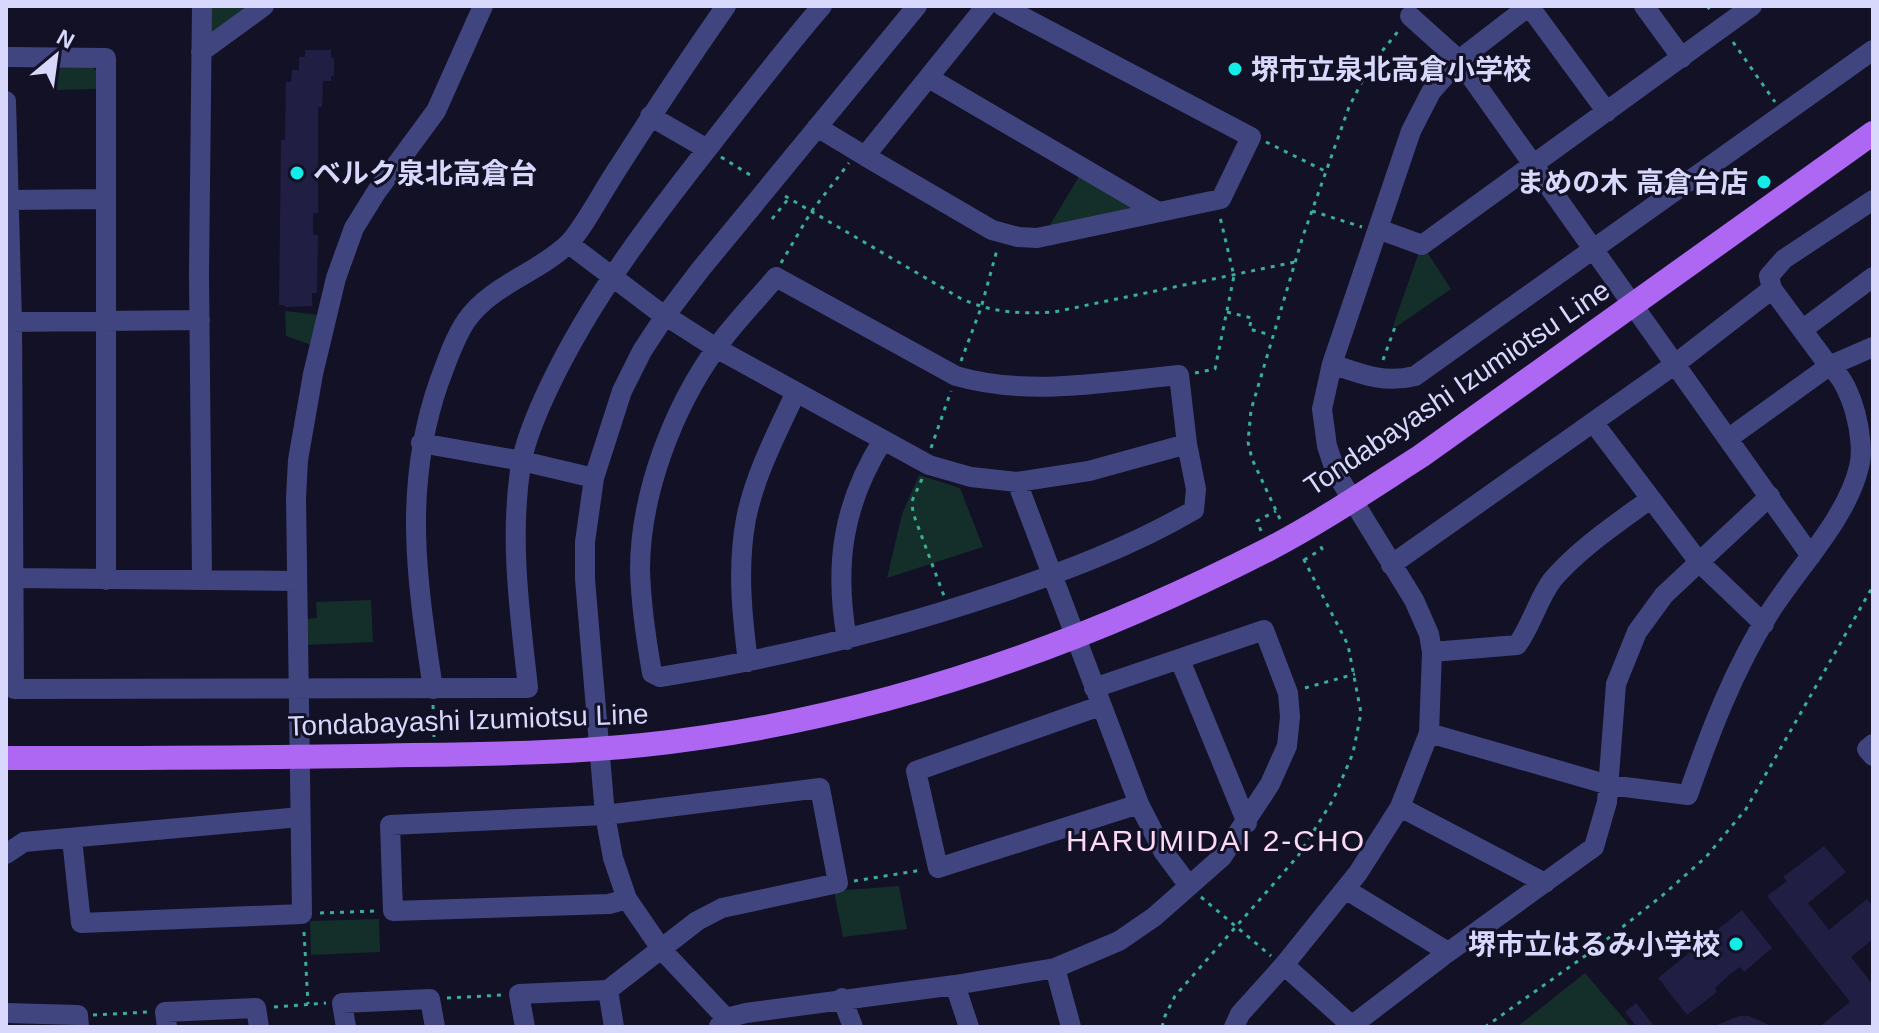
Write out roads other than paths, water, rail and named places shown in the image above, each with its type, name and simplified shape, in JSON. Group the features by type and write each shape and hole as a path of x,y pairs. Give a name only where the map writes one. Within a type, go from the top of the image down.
{"main road":[{"name":"Tondabayashi Izumiotsu Line","path":"6,758 301,758 567,752 722,734 910,693 1076,637 1161,602 1272,547 1421,456 1873,133"}],"street":[{"path":"202,6 202,580"},
{"path":"201,52 264,6"},
{"path":"72,839 81,923 302,914 298,460 313,374 336,278 354,228 377,191 436,111 483,6"},
{"path":"433,689 419,597 415,534 421,443 450,351 467,320 496,292 569,244 650,116 726,6"},
{"path":"6,101 15,578 14,689 528,688 514,555 522,461 536,414 561,363 612,277 707,149 822,6"},
{"path":"917,6 665,316 622,391 594,478 585,542 585,579 605,815 613,858 627,899 662,950 725,1024 842,998 955,985 1055,968 1119,941 1154,917 1222,857 1247,823 1270,784 1287,746 1290,717 1288,693 1264,630 1180,660 916,771 938,868 1139,804"},
{"path":"861,154 929,78 986,6"},
{"path":"817,127 1002,234 1037,238 1221,199 1251,137 1082,37 1002,6"},
{"path":"1234,1027 1240,1014 1345,889 1400,807 1429,733 1432,652 1429,634 1414,600 1336,473 1323,428 1322,409 1332,364 1411,131 1431,92 1459,60 1529,6 1607,112"},
{"path":"1644,6 1682,58"},
{"path":"1378,231 1422,245 1752,6"},
{"path":"1410,16 1459,60 1811,556"},
{"path":"1332,364 1376,379 1396,380 1415,376 1873,50"},
{"path":"6,57 106,58 106,580"},
{"path":"929,78 1158,212"},
{"path":"650,116 707,149"},
{"path":"8,200 106,199"},
{"path":"1429,733 1609,785 1688,795 1726,695 1764,624 1851,492 1860,464 1859,429 1851,401 1835,370 1772,289 1769,276 1784,259 1873,200"},
{"path":"569,244 665,316 716,348 929,465 971,477 1017,482 1089,471 1187,444"},
{"path":"776,277 956,376 986,385 1052,387 1179,375 1196,489 1194,510 1157,532 1052,576 949,610 847,640 660,677 652,673 644,622 640,568 647,511 658,463 678,415 716,348 776,277"},
{"path":"1802,330 1873,277"},
{"path":"1391,565 1674,365 1772,289"},
{"path":"9,322 200,320"},
{"path":"1729,438 1829,366 1873,347"},
{"path":"748,662 742,620 741,569 746,519 765,459 796,392"},
{"path":"1593,422 1649,500 1699,562 1764,624"},
{"path":"847,640 840,602 840,557 847,521 869,461 883,440"},
{"path":"421,443 594,478"},
{"path":"1017,482 1139,804 1163,851 1189,886"},
{"path":"1284,965 1351,1026 1594,847 1607,802 1616,684 1637,632 1664,595 1770,496"},
{"path":"1432,652 1517,645 1528,631 1551,582 1588,545 1649,500"},
{"path":"15,578 297,581"},
{"path":"1180,660 1247,823"},
{"path":"1873,744 1867,749 1873,756"},
{"path":"525,1027 519,994 608,990 697,921 722,908 838,883 820,788 605,815 390,825 393,911 609,904 627,899"},
{"path":"1400,807 1545,883"},
{"path":"6,854 24,842 300,817"},
{"path":"1345,889 1448,952"},
{"path":"1055,968 1071,1027"},
{"path":"955,985 969,1027"},
{"path":"608,990 614,1027"},
{"path":"842,998 853,1027"},
{"path":"346,1027 342,1003 430,999 435,1027"},
{"path":"6,1013 78,1021"},
{"path":"166,1019 257,1018"}],"place":[{"name":"堺市立泉北高倉小学校","path":"1235,69"},
{"name":"ベルク泉北高倉台","path":"297,173"},
{"name":"まめの木 高倉台店","path":"1764,182"},
{"name":"堺市立はるみ小学校","path":"1736,944"}],"district":[{"name":"HARUMIDAI 2-CHO","path":"1216,840"}]}
